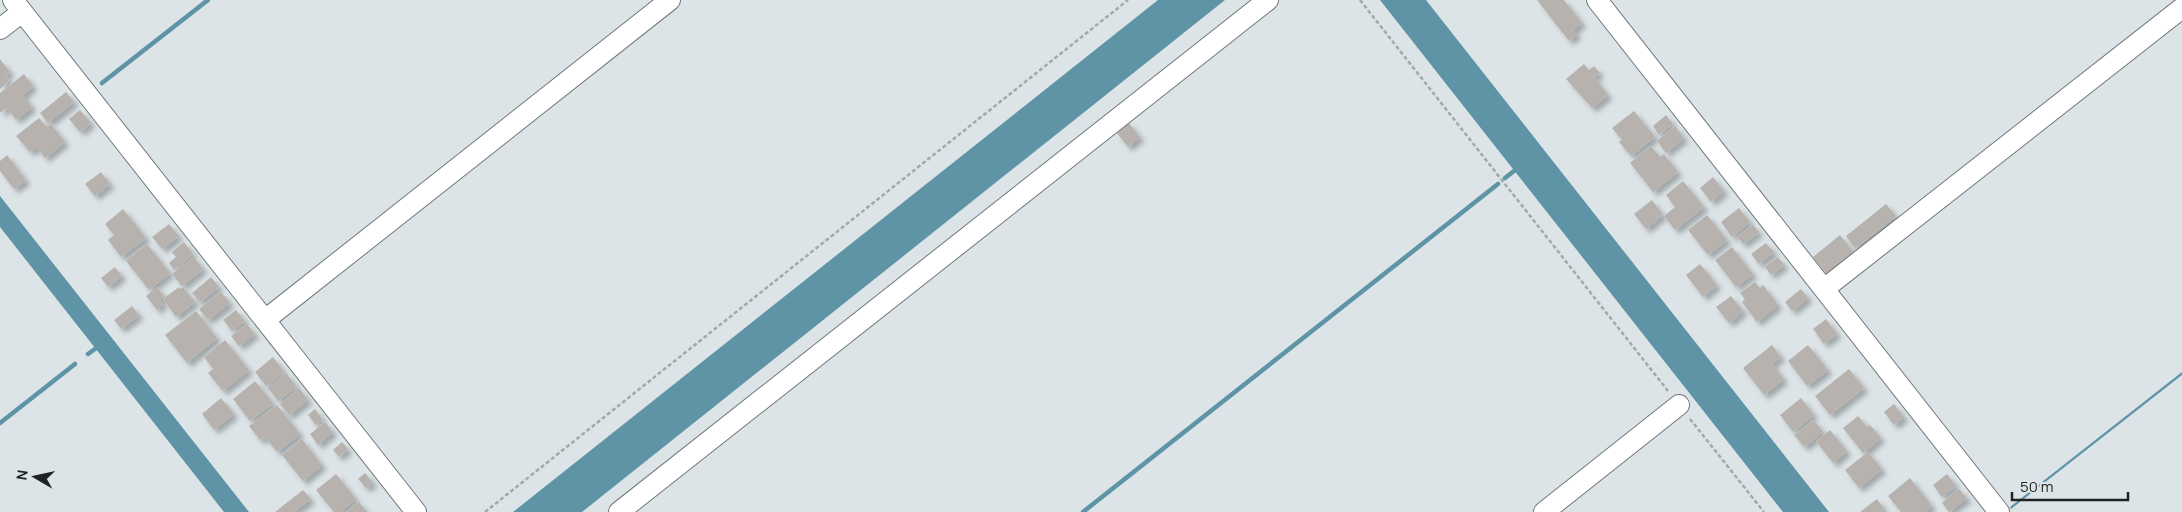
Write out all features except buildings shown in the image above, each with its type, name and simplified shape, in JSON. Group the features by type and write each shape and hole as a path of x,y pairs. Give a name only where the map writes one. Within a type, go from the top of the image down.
{"street":[{"path":"265,320 670,0"},
{"path":"618,512 1268,0"},
{"path":"1597,0 1999,512"},
{"path":"0,29 17,6 416,512"},
{"path":"1824,289 2182,8"},
{"path":"1544,512 1679,405"}],"path":[{"path":"485,512 1128,0"},
{"path":"1360,0 1764,512"}],"water":[{"path":"1158,0 1225,0 582,512 513,512"},
{"path":"1380,0 1426,0 1829,512 1783,512"},
{"path":"0,196 249,512 224,512 0,227"},
{"path":"2182,372 2182,375 2011,509 2010,507"}],"waterway":[{"path":"102,83 208,0"},
{"path":"1505,178 1514,171"},
{"path":"1083,512 1498,184"},
{"path":"88,354 99,346"},
{"path":"0,423 75,364"}]}
